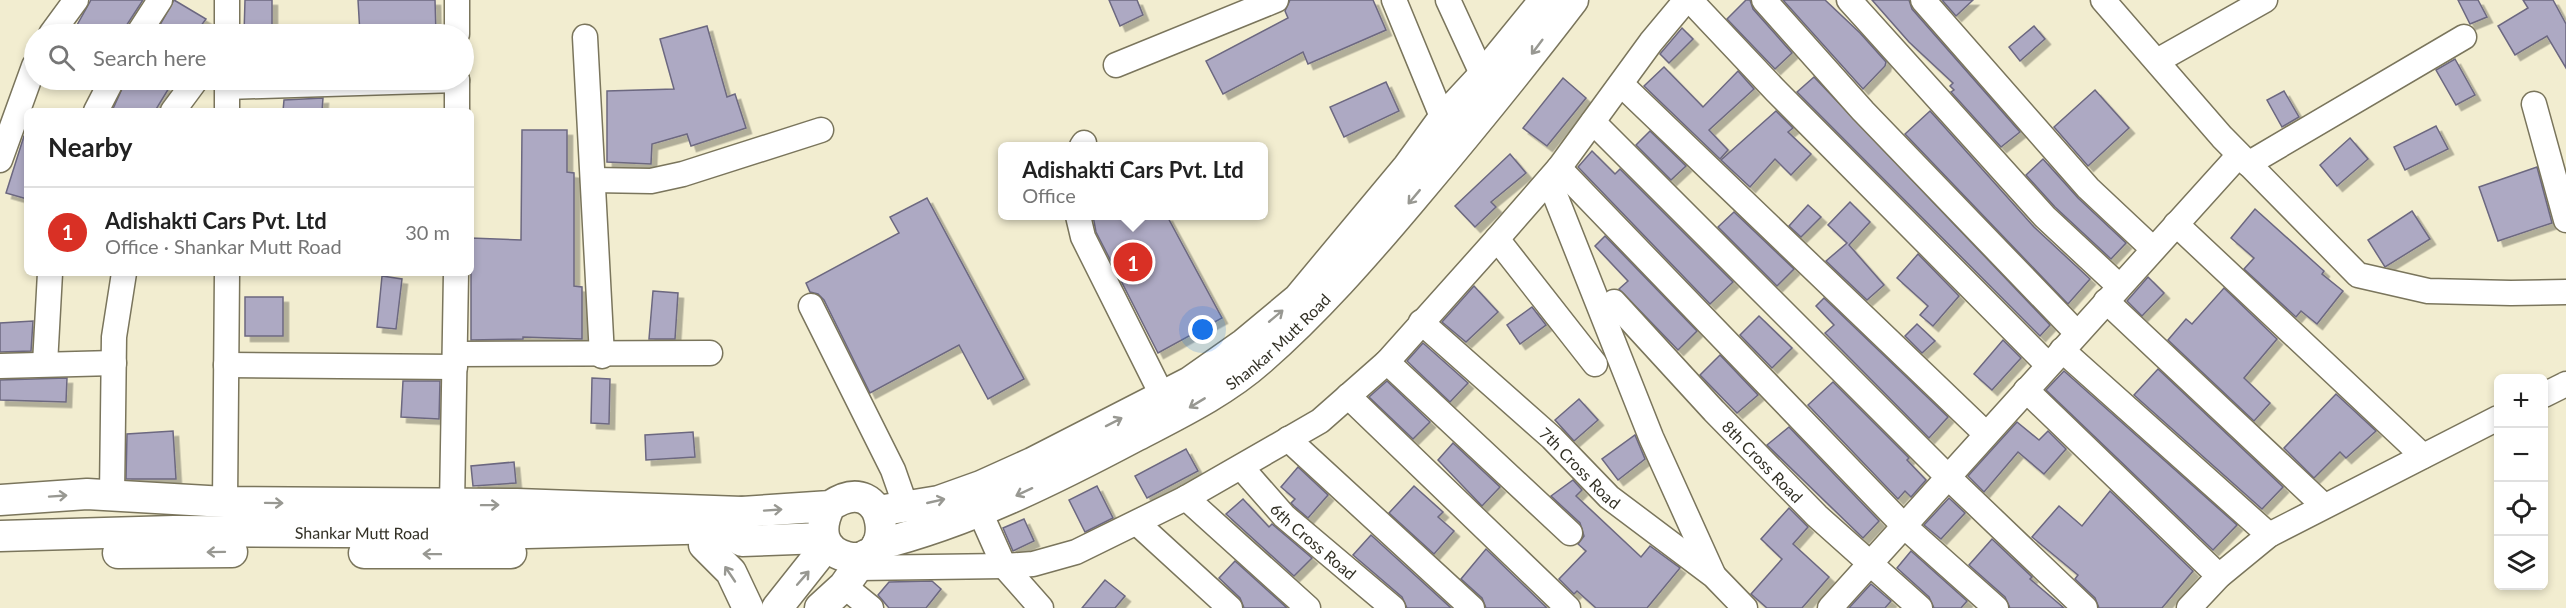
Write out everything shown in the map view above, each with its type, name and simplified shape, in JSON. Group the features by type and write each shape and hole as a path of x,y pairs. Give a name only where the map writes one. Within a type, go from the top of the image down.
{"main road":[{"name":"Shankar Mutt Road","path":"725,531 830,506 842,498 855,497 892,509 939,501 981,486 1251,353 1408,167 1443,119 1483,76 1545,0"},
{"name":"Shankar Mutt Road","path":"0,536 174,531 527,533 725,531 825,542 838,554 861,563 980,512 1087,462 1183,412 1355,267 1499,97 1573,0"},
{"path":"0,500 112,495 225,502 517,504 725,531"},
{"path":"777,608 825,542 822,521 830,506"},
{"path":"820,608 861,563 892,509"},
{"path":"0,556 262,551 444,554 606,551 725,531"},
{"path":"725,531 731,572 748,608"}],"street":[{"path":"58,24 76,0"},
{"path":"144,24 160,0"},
{"path":"227,0 228,24"},
{"path":"457,0 457,24"},
{"path":"1116,65 1276,0"},
{"path":"1394,0 1443,119"},
{"path":"1448,0 1483,76"},
{"path":"871,608 861,563 1004,566 1033,564 1076,552 1186,498 1320,421 1386,362 1554,174 1621,84 1688,0 1784,99 2269,536"},
{"path":"1764,0 1863,111 2062,349"},
{"path":"1849,0 2112,294 2324,506"},
{"path":"1923,0 2088,188 2153,249"},
{"path":"2103,0 2243,160 2358,275 2428,291 2511,294 2566,292"},
{"path":"2157,61 2265,0"},
{"path":"585,37 602,356"},
{"path":"1830,608 2176,224 2243,160 2464,37"},
{"path":"1621,84 1986,434"},
{"path":"0,160 25,90"},
{"path":"98,108 107,90"},
{"path":"175,108 189,90"},
{"path":"227,93 280,90"},
{"path":"457,90 457,108"},
{"path":"2534,104 2566,220"},
{"path":"1593,122 1948,477 2085,608"},
{"path":"593,180 651,181 683,174 821,130"},
{"path":"1554,174 1904,526 1996,608"},
{"path":"1554,174 1651,437 1714,576"},
{"path":"1079,220 1083,237 1163,397"},
{"path":"2176,224 2423,456"},
{"path":"1497,239 1595,364"},
{"path":"45,364 50,276"},
{"path":"112,495 114,337 124,276"},
{"path":"225,502 227,276"},
{"path":"452,505 456,276"},
{"name":"8th Cross Road","path":"1614,302 1801,500 1920,608"},
{"path":"811,306 892,470 892,509"},
{"name":"7th Cross Road","path":"1421,322 1552,438 1609,497 1714,576 1745,608"},
{"path":"226,365 710,353"},
{"path":"1386,362 1570,533"},
{"path":"0,366 114,363"},
{"path":"2548,393 2566,384"},
{"path":"2026,390 2207,596 2269,536 2494,420"},
{"path":"1348,396 1568,608"},
{"path":"1288,440 1472,608"},
{"name":"6th Cross Road","path":"1241,467 1284,516 1393,608"},
{"path":"1186,498 1308,608"},
{"path":"980,512 1004,566 1041,608"},
{"path":"1137,523 1230,608"}],"building":[{"path":"91,0 143,0 127,24 78,24"},
{"path":"174,0 206,19 202,24 161,24"},
{"path":"245,0 272,0 272,24 244,24"},
{"path":"358,0 435,0 436,24 359,24"},
{"path":"1109,0 1137,0 1143,15 1120,26"},
{"path":"1290,0 1373,0 1386,30 1308,64 1303,52 1223,94 1206,61 1288,18 1285,11"},
{"path":"1746,0 1750,0 1753,9 1792,53 1775,69 1727,19"},
{"path":"1783,0 1825,0 1860,33 1886,62 1885,66 1863,89"},
{"path":"1872,0 1909,0 1912,9 2020,132 2001,147 1951,92 1954,90 1950,86 1953,83 1909,42"},
{"path":"1942,0 1973,0 1956,16"},
{"path":"2458,0 2478,0 2487,17 2470,24"},
{"path":"2523,0 2553,0 2566,24 2566,68 2547,36 2515,55 2498,26 2528,8"},
{"path":"707,26 727,97 735,94 746,128 691,146 687,134 652,144 651,164 607,162 607,91 674,89 660,39"},
{"path":"2034,26 2045,39 2020,61 2009,47"},
{"path":"1682,28 1693,39 1669,63 1660,54"},
{"path":"2455,59 2475,95 2456,105 2436,70"},
{"path":"1664,67 1703,107 1738,71 1754,89 1709,130 1728,150 1720,159 1644,86"},
{"path":"1814,77 2050,325 2040,336 1797,92"},
{"path":"1563,78 1586,98 1547,146 1523,128"},
{"path":"1386,82 1399,111 1344,137 1330,107"},
{"path":"121,90 168,90 157,108 113,108"},
{"path":"2095,90 2129,128 2088,166 2054,127"},
{"path":"2284,91 2299,117 2282,127 2267,100"},
{"path":"323,98 322,108 283,108 284,100"},
{"path":"1776,111 1793,128 1788,132 1811,154 1791,175 1775,159 1750,187 1721,160"},
{"path":"1930,111 2034,227 2090,279 2068,304 1905,134"},
{"path":"2436,126 2448,149 2405,170 2394,147"},
{"path":"522,130 567,130 567,172 574,173 574,286 582,287 582,339 523,337 523,339 471,340 471,276 474,276 474,238 521,240"},
{"path":"1650,131 1686,166 1671,180 1636,145"},
{"path":"24,136 24,198 6,193"},
{"path":"2350,138 2368,159 2337,186 2320,165"},
{"path":"1592,151 1615,174 1620,169 1733,282 1710,304 1578,167"},
{"path":"1510,154 1526,173 1491,202 1496,207 1475,227 1455,206"},
{"path":"2043,159 2078,198 2126,243 2111,259 2055,207 2026,175"},
{"path":"2537,167 2552,223 2498,241 2479,187"},
{"path":"927,198 1024,379 988,399 959,345 870,393 824,300 818,294 810,292 806,283 899,233 890,217"},
{"path":"1850,202 1870,222 1849,245 1884,285 1867,300 1826,261 1847,243 1828,225"},
{"path":"1808,205 1821,217 1801,237 1789,226"},
{"path":"2255,209 2324,271 2322,274 2343,291 2317,324 2301,311 2296,317 2244,269 2254,258 2231,238"},
{"path":"2412,211 2430,239 2385,267 2368,240"},
{"path":"1734,212 1794,269 1777,286 1718,227"},
{"path":"1094,220 1169,220 1222,318 1158,353 1096,232"},
{"path":"1605,236 1697,331 1678,350 1619,289 1628,281 1595,246"},
{"path":"1918,254 1959,296 1933,326 1920,315 1928,306 1897,278"},
{"path":"382,276 402,279 396,329 377,327"},
{"path":"2148,277 2164,293 2142,316 2127,301"},
{"path":"1474,286 1498,312 1466,342 1442,322"},
{"path":"2224,288 2277,339 2244,378 2270,403 2254,421 2168,340 2186,319 2192,324"},
{"path":"653,291 678,293 675,339 649,339"},
{"path":"245,297 283,297 283,336 245,336"},
{"path":"1824,298 1948,417 1929,438 1825,333 1834,325 1816,306"},
{"path":"1532,307 1546,325 1520,344 1507,325"},
{"path":"1759,316 1792,348 1772,368 1740,335"},
{"path":"33,321 31,351 0,352 0,323"},
{"path":"1917,324 1935,341 1922,353 1905,336"},
{"path":"2003,340 2021,358 1992,390 1974,374"},
{"path":"1423,343 1468,383 1450,402 1407,361"},
{"path":"1720,355 1758,395 1737,413 1700,375"},
{"path":"2158,369 2283,487 2262,509 2134,395"},
{"path":"2064,371 2237,525 2213,550 2046,390"},
{"path":"67,378 66,402 0,400 0,380"},
{"path":"592,378 610,379 609,424 591,423"},
{"path":"403,381 440,381 439,419 401,417"},
{"path":"1387,381 1430,422 1413,439 1369,397"},
{"path":"1833,382 1909,458 1907,460 1926,480 1911,497 1905,491 1898,499 1808,405"},
{"path":"2336,394 2376,431 2346,458 2340,452 2314,478 2284,448"},
{"path":"1579,399 1598,420 1574,441 1555,420"},
{"path":"2017,422 2039,440 2048,431 2066,449 2044,474 2018,452 1984,492 1968,476"},
{"path":"1789,427 1879,521 1863,538 1767,445"},
{"path":"173,431 176,479 126,479 127,434"},
{"path":"693,432 695,457 646,460 645,435"},
{"path":"1635,435 1645,459 1618,480 1602,459"},
{"path":"1453,443 1500,487 1482,506 1438,460"},
{"path":"1186,449 1198,471 1147,498 1135,476"},
{"path":"514,462 516,483 473,486 471,466"},
{"path":"1298,467 1328,495 1308,518 1291,503 1295,499 1281,487"},
{"path":"1573,480 1582,490 1576,496 1641,557 1650,546 1680,568 1647,608 1596,608 1577,591 1574,594 1559,579 1586,551 1578,544 1584,536 1580,523 1551,496"},
{"path":"1097,486 1113,518 1085,532 1069,500"},
{"path":"1414,486 1443,512 1438,517 1454,531 1434,554 1389,513"},
{"path":"2110,491 2193,571 2162,608 2099,608 2095,598 2075,579 2078,575 2032,537 2059,506 2082,526"},
{"path":"1949,498 1965,513 1941,539 1924,525"},
{"path":"1243,499 1269,527 1272,524 1312,558 1294,576 1226,514"},
{"path":"1789,508 1808,527 1793,544 1829,577 1802,608 1767,608 1751,594 1782,559 1761,539"},
{"path":"1024,519 1034,541 1013,551 1003,528"},
{"path":"1371,535 1451,608 1407,608 1402,597 1353,555"},
{"path":"1992,539 2032,577 2030,579 2064,608 2010,608 2005,597 1969,565"},
{"path":"1486,549 1547,608 1486,608 1482,598 1461,579"},
{"path":"1911,551 1967,601 1961,608 1934,608 1929,597 1897,568"},
{"path":"1235,561 1287,608 1244,608 1240,598 1219,578"},
{"path":"1105,580 1125,596 1115,608 1082,608"},
{"path":"932,581 941,589 926,608 889,608 878,595 889,582"},
{"path":"1871,584 1891,601 1885,608 1849,608"}],"place":[{"name":"Adishakti Cars Pvt. Ltd","path":"1133,262"}]}
